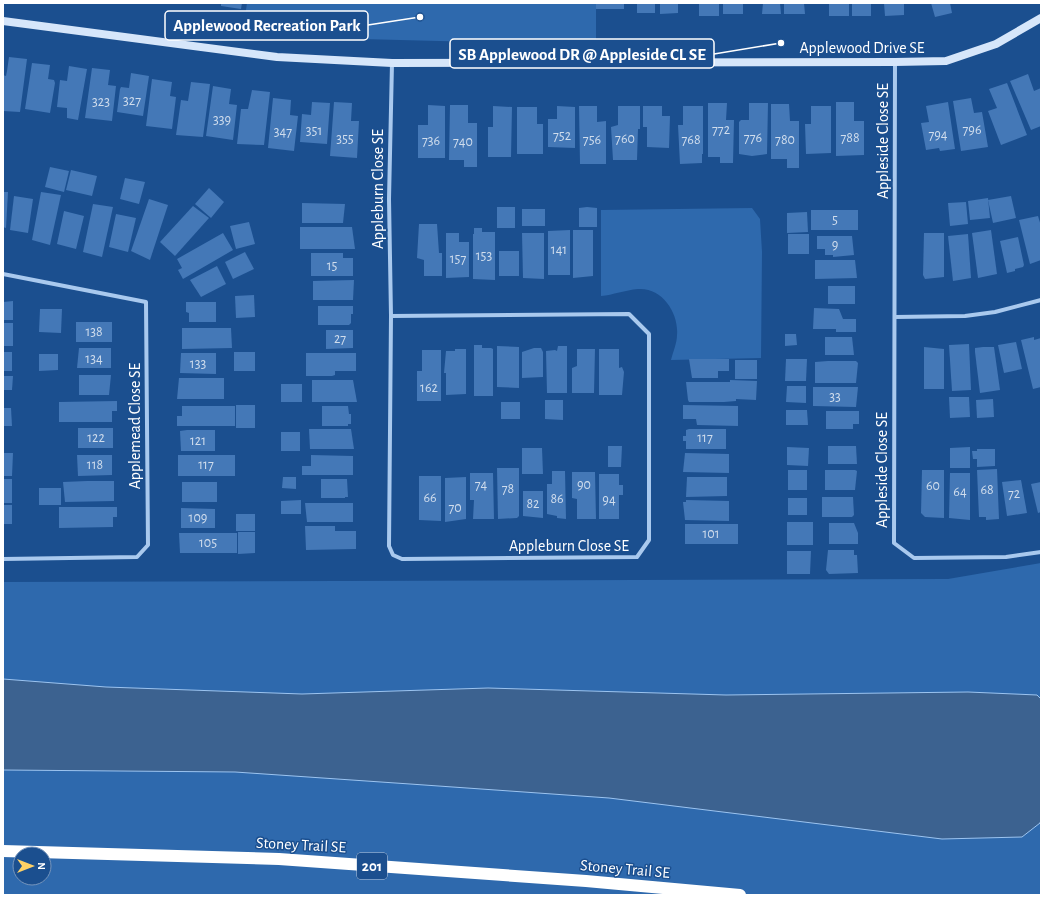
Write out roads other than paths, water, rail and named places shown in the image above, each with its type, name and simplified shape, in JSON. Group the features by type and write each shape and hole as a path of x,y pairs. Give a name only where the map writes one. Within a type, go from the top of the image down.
{"highway":[{"name":"Stoney Trail SE","path":"3,851 279,859 586,881 740,895"}],"street":[{"name":"Applewood Drive SE","path":"3,21 278,57 392,63 895,62 946,61 996,44 1041,18"},
{"name":"Appleside Close SE","path":"895,62 894,543 914,558 1006,557 1041,552"},
{"name":"Appleburn Close SE","path":"391,316 629,314 649,334 649,540 636,558 402,559 393,555 389,546 391,316 389,199 392,63"},
{"name":"Applemead Close SE","path":"3,274 146,302 148,545 137,558 3,559"},
{"path":"895,317 965,316 995,312 1041,300"}],"place":[{"name":"Applewood Recreation Park","path":"420,17"},
{"name":"SB Applewood DR @ Appleside CL SE","path":"781,43"}]}
